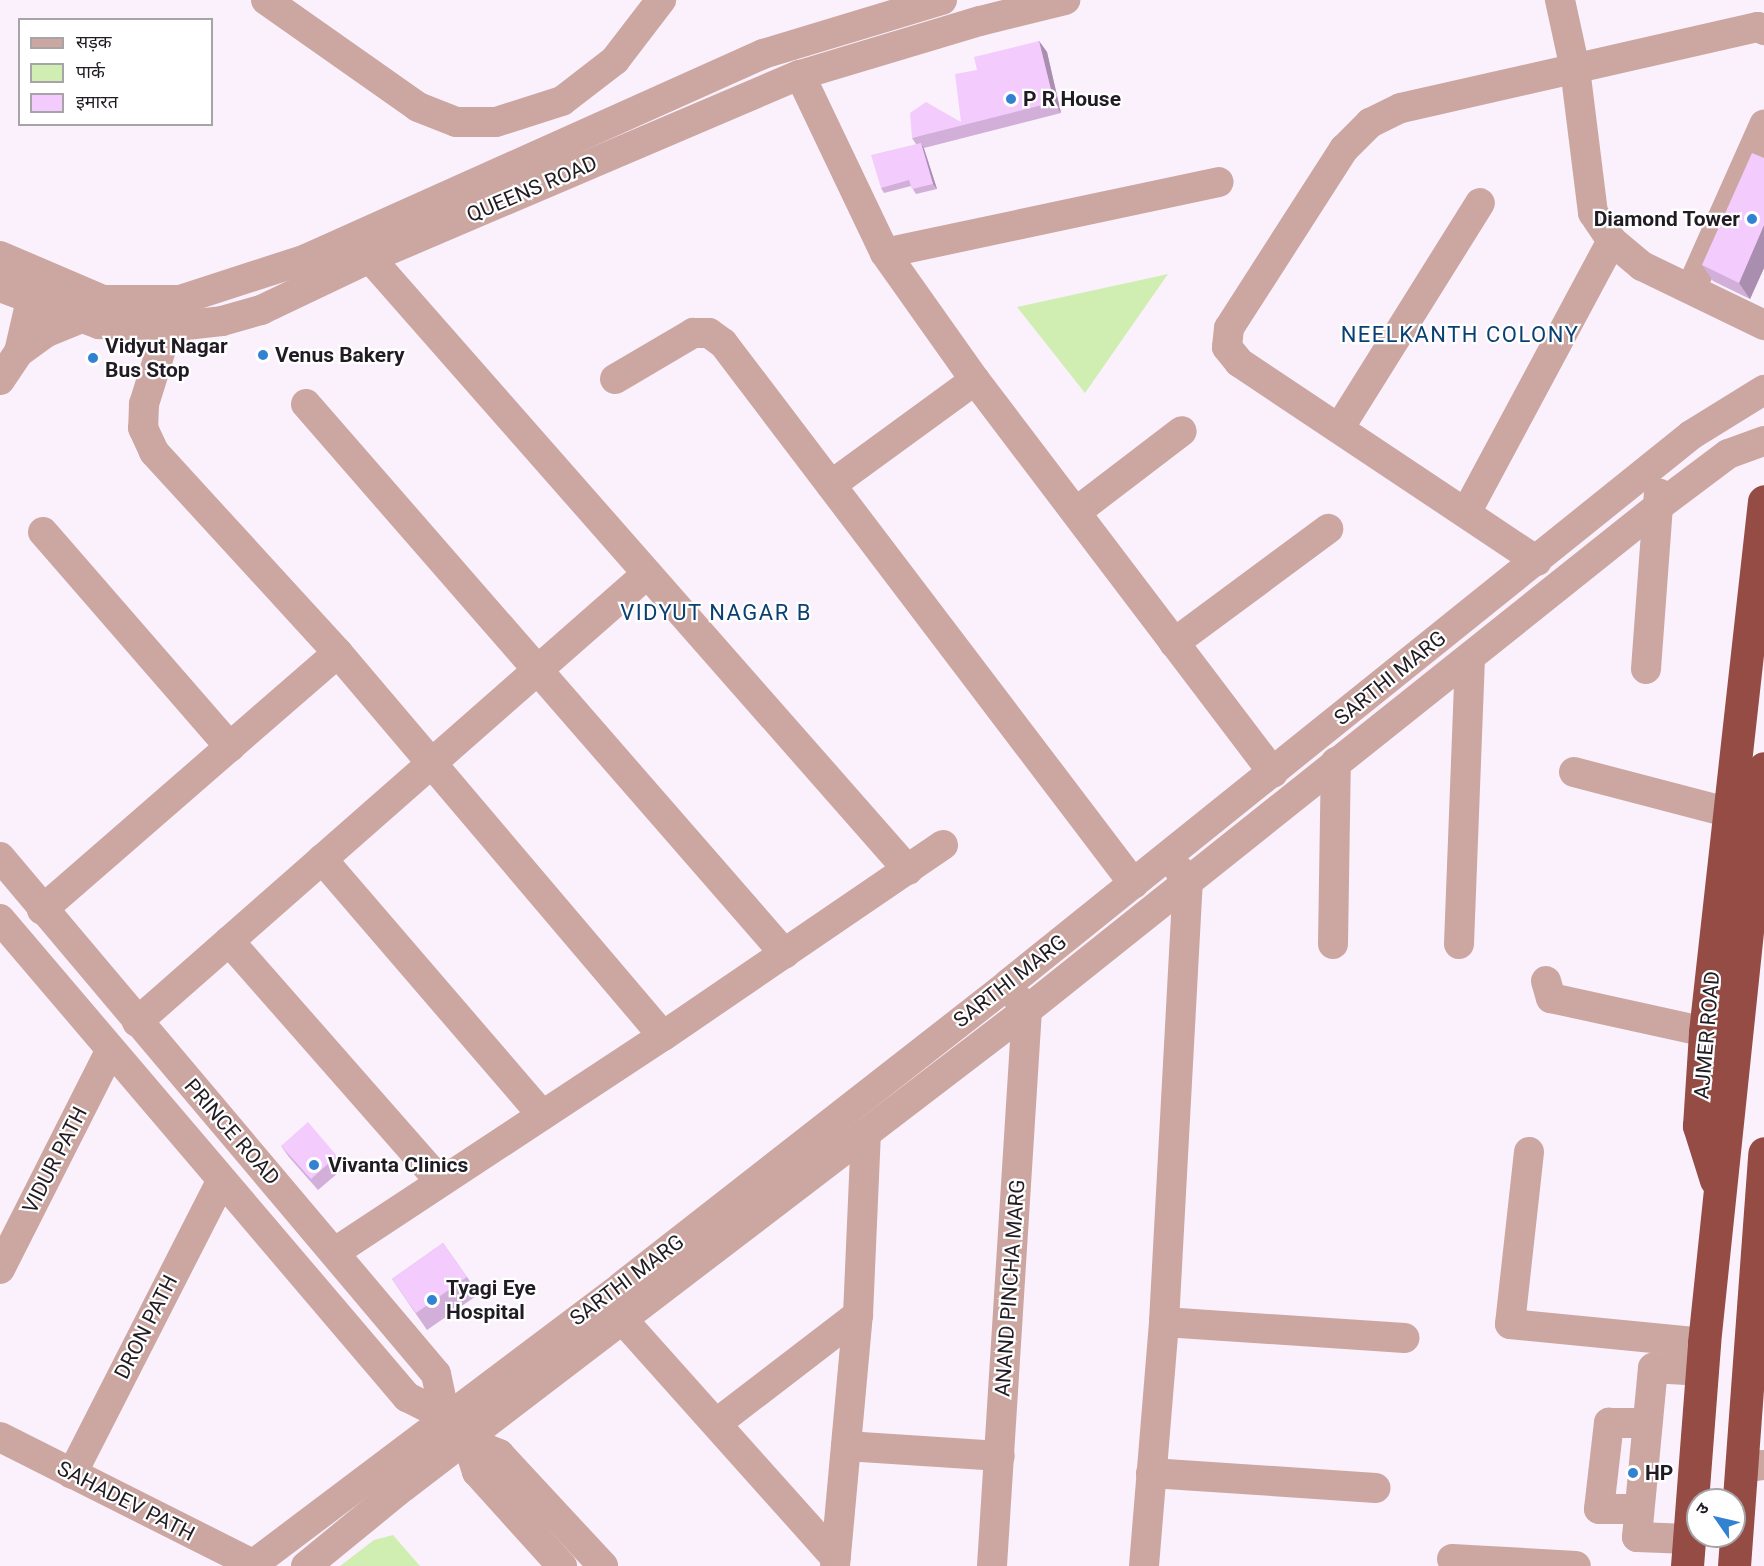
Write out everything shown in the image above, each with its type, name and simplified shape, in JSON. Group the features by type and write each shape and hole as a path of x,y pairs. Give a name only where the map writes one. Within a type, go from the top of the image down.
{"highway":[{"name":"AJMER ROAD","path":"1680,1553 1695,1356 1720,1190 1699,1126 1705,1032 1764,501"},
{"path":"1720,1190 1764,768"},
{"path":"1734,1566 1753,1467 1748,1342 1764,1153"}],"street":[{"path":"266,0 418,107 456,122 496,122 562,101 615,60 661,0"},
{"name":"QUEENS ROAD","path":"0,287 38,287 103,300 180,300 306,259 611,120 763,54 942,0"},
{"name":"QUEENS ROAD","path":"0,256 81,318 99,324 168,327 222,321 261,310 370,258 800,75 980,21 1065,0"},
{"path":"1560,0 1575,69 1593,213 1612,242 1642,266 1764,325"},
{"path":"1537,561 1467,511 1239,362 1227,347 1229,328 1344,149 1370,123 1401,108 1758,27 1764,30"},
{"path":"800,75 885,253 975,380 1273,773"},
{"path":"611,120 626,149"},
{"path":"1691,289 1764,125"},
{"path":"885,253 1219,182"},
{"path":"1341,427 1480,203"},
{"path":"1467,511 1612,242"},
{"path":"370,258 908,870"},
{"path":"0,328 38,287"},
{"path":"0,381 19,352 38,287"},
{"path":"19,352 47,332 81,318"},
{"path":"168,327 144,404 143,428 154,452 338,653 663,1036"},
{"path":"615,379 693,333 709,333 723,343 1134,884"},
{"path":"831,485 975,380"},
{"name":"SARTHI MARG","path":"252,1565 444,1416 622,1286 1008,984 1698,430 1764,390"},
{"path":"306,404 785,954"},
{"path":"1076,512 1182,431"},
{"path":"306,1566 1027,1010 1660,505 1728,454 1764,441"},
{"path":"1646,669 1660,505 1656,463"},
{"path":"1174,643 1328,529"},
{"path":"43,532 230,747"},
{"path":"137,1022 537,668 647,574"},
{"path":"42,910 338,653"},
{"path":"1459,944 1470,658"},
{"path":"1333,944 1336,762"},
{"path":"1575,772 1730,813"},
{"path":"334,1252 663,1036 943,845"},
{"path":"1144,1566 1164,1322 1188,881 1167,856"},
{"name":"PRINCE ROAD","path":"0,857 42,910 436,1374 444,1416"},
{"path":"322,859 542,1115"},
{"name":"PRINCE ROAD","path":"1,922 406,1397 444,1416 466,1441 477,1472 562,1566"},
{"path":"229,941 440,1181"},
{"path":"1546,981 1551,998 1705,1032"},
{"path":"1008,984 1027,1010"},
{"name":"ANAND PINCHA MARG","path":"992,1566 1027,1010"},
{"name":"VIDUR PATH","path":"0,1269 110,1051"},
{"path":"826,1126 855,1142"},
{"path":"836,1562 858,1315 855,1142"},
{"path":"1529,1152 1510,1324 1695,1356"},
{"name":"DRON PATH","path":"72,1474 220,1181"},
{"path":"717,1423 858,1315"},
{"path":"623,1320 717,1423 836,1562"},
{"path":"1164,1322 1404,1338"},
{"path":"1680,1553 1637,1537 1622,1536 1642,1368 1653,1368 1695,1356"},
{"path":"1637,1537 1653,1368"},
{"name":"SAHADEV PATH","path":"0,1438 252,1565"},
{"name":"PRINCE ROAD","path":"466,1441 499,1454 603,1566"},
{"path":"846,1446 1000,1456"},
{"path":"1151,1473 1375,1488"},
{"path":"1452,1559 1576,1566"}],"green space":[{"path":"1168,274 1085,393 1017,307"},
{"path":"393,1535 420,1566 340,1566 374,1540"}],"building":[{"name":"P R House","path":"1039,41 1054,102 912,138 910,113 926,102 961,122 955,74 977,70 974,57"},
{"path":"921,143 933,184 912,189 909,180 881,188 871,155"},
{"path":"1752,153 1764,158 1764,225 1739,283 1702,265"},
{"path":"308,1122 337,1156 311,1179 281,1146"},
{"path":"443,1243 467,1277 416,1313 392,1279"}],"place":[{"name":"P R House","path":"1011,99"},
{"name":"Diamond Tower","path":"1752,219"},
{"name":"Venus Bakery","path":"263,355"},
{"name":"Vidyut Nagar Bus Stop","path":"93,358"},
{"name":"Vivanta Clinics","path":"314,1165"},
{"name":"Tyagi Eye Hospital","path":"432,1300"},
{"name":"HP","path":"1633,1473"}],"district":[{"name":"NEELKANTH COLONY","path":"1460,335"},
{"name":"VIDYUT NAGAR B","path":"716,613"}]}
